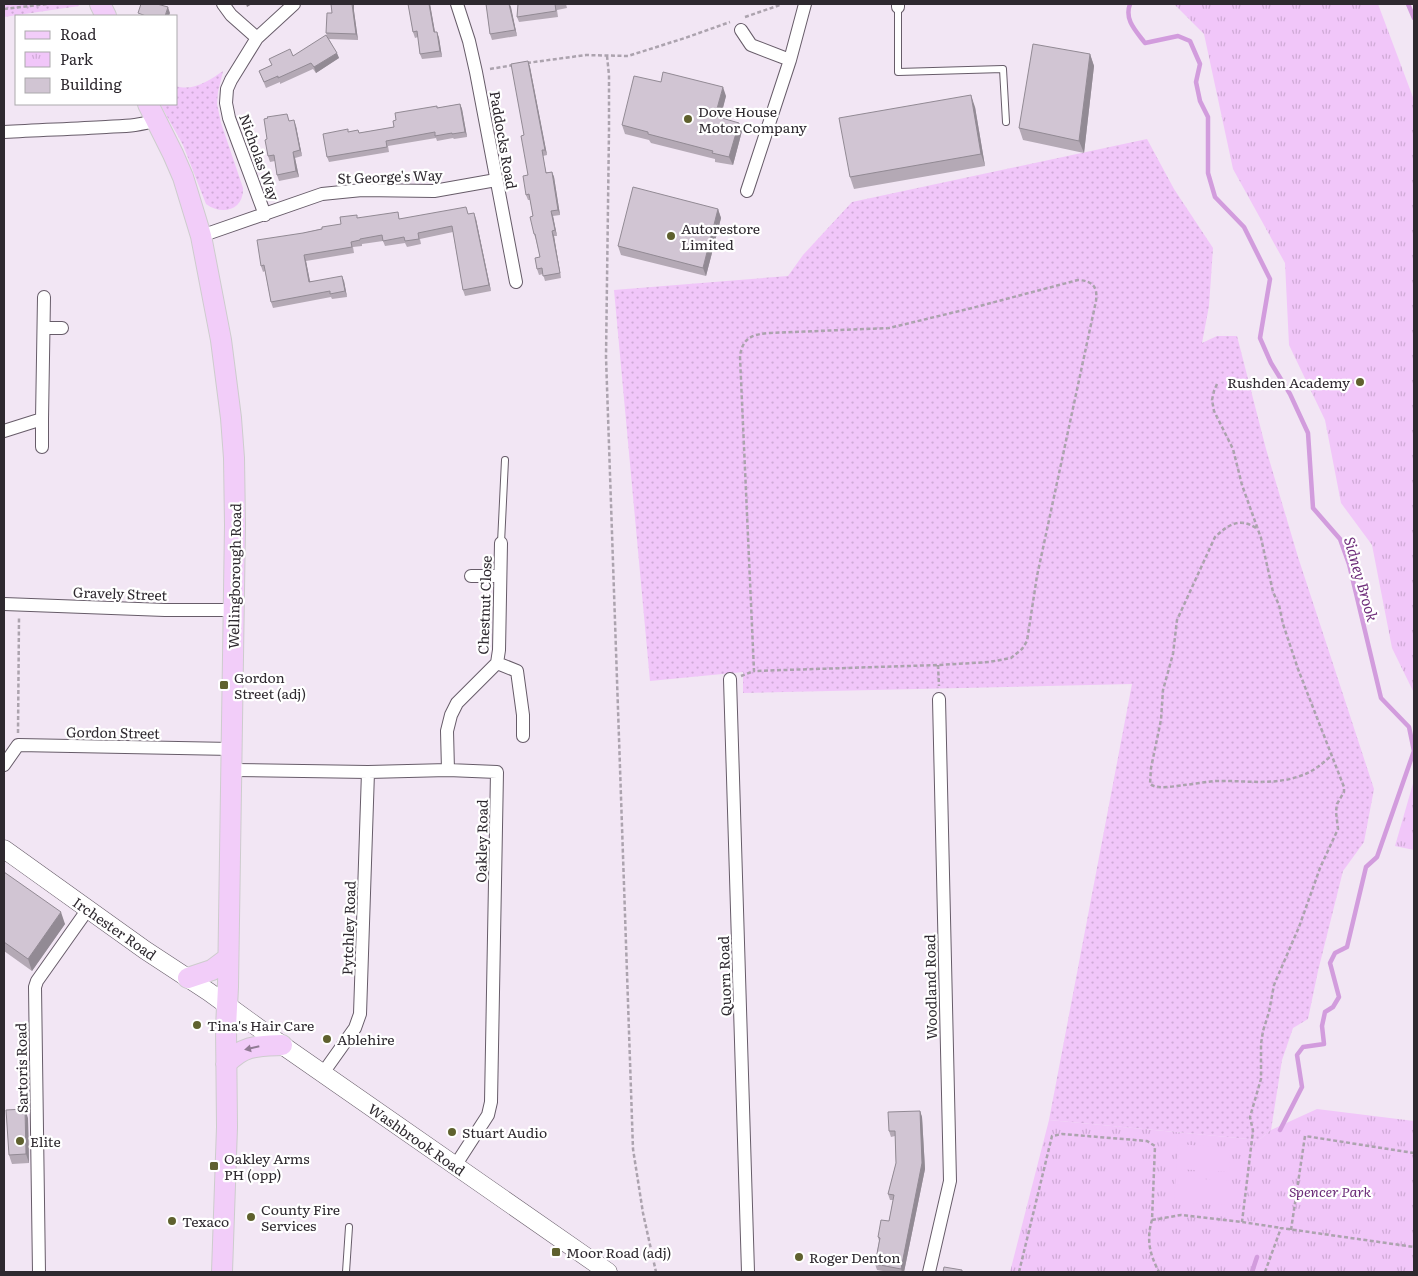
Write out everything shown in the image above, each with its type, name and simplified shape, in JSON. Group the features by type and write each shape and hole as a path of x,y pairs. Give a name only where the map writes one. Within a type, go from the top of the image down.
{"main road":[{"name":"Wellingborough Road","path":"152,112 183,177 201,236 221,340 231,418 235,492 234,610 226,1064 227,1127 222,1272"},
{"name":"Irchester Road","path":"4,849 145,950 227,1005"},
{"path":"188,978 212,970 228,958"},
{"name":"Washbrook Road","path":"227,1005 608,1272"},
{"path":"226,1064 236,1054 248,1048 282,1045"}],"street":[{"path":"223,4 231,15 257,38 294,4"},
{"name":"Paddocks Road","path":"457,4 469,41 476,72 516,282"},
{"path":"746,191 790,60 806,4"},
{"path":"740,22 751,45 790,60"},
{"name":"Nicholas Way","path":"257,38 231,80 227,89 226,104 229,118 265,215"},
{"path":"4,132 147,124 152,112"},
{"name":"St George's Way","path":"201,236 322,194 362,190 434,191 496,180"},
{"path":"42,447 44,297"},
{"path":"44,328 62,328"},
{"path":"4,431 42,419"},
{"name":"Chestnut Close","path":"448,770 447,731 457,702 497,663 499,650 500,543"},
{"path":"471,576 500,576"},
{"name":"Gravely Street","path":"4,604 165,610 234,610"},
{"path":"497,663 517,671 523,715 523,736"},
{"name":"Quorn Road","path":"730,679 748,1272"},
{"name":"Woodland Road","path":"929,1272 950,1181 939,699"},
{"path":"4,765 18,745"},
{"name":"Gordon Street","path":"18,745 232,749"},
{"name":"Oakley Road","path":"232,770 368,772 448,770 497,772 491,1102 488,1114 455,1166"},
{"name":"Pytchley Road","path":"323,1073 355,1028 360,1014 368,772"},
{"name":"Sartoris Road","path":"39,1272 35,987 37,981 88,909"}],"lane":[{"path":"898,6 898,72 1003,69 1006,122"},
{"path":"500,543 505,460"},
{"path":"346,1272 348,1227"}],"path":[{"path":"4,9 47,4"},
{"path":"476,72 567,57 586,55 628,56 740,22 780,4"},
{"path":"607,56 609,130 606,357 633,1149 643,1213 656,1272"},
{"path":"730,679 754,671 989,662 1011,658 1022,650 1027,641 1037,576 1096,301 1097,293 1094,286 1087,280 1078,280 889,328 758,334 746,340 741,348 740,358 754,671"},
{"path":"1217,384 1212,400 1214,411 1233,449 1242,485 1258,528 1273,592 1279,604 1286,633 1298,669 1344,786 1344,792 1337,804 1338,829 1320,868 1299,927 1274,985 1270,1012 1263,1031 1261,1079 1250,1117 1253,1131 1242,1222"},
{"path":"1258,528 1249,523 1240,522 1223,529 1215,537 1177,620 1173,654 1162,690 1161,720 1150,768 1150,784 1153,786 1170,787 1215,781 1266,782 1284,780 1300,776 1318,768 1332,755"},
{"path":"18,745 20,604"},
{"path":"938,665 939,699"},
{"path":"1019,1272 1052,1136 1062,1134 1147,1141 1155,1146 1152,1220 1149,1231 1151,1256 1159,1272"},
{"path":"1291,1230 1306,1136 1414,1154"},
{"path":"1152,1220 1181,1214 1414,1247"},
{"path":"1265,1272 1281,1228"}],"green space":[{"path":"4,4 78,4 79,6 15,15 4,17"},
{"name":"Rushden Academy","path":"1174,4 1378,4 1414,100 1414,693 1392,648 1372,545 1341,503 1325,420 1289,345 1285,263 1233,169 1204,34"},
{"path":"223,71 217,104 221,123 243,188 240,201 236,206 225,210 212,208 206,204 183,145 161,105 178,105 178,86 195,86"},
{"path":"1147,139 1174,189 1213,248 1209,306 1202,343 1217,336 1237,336 1266,449 1298,557 1374,789 1364,842 1343,871 1308,1019 1293,1028 1282,1060 1271,1130 1259,1140 1049,1120 1132,684 743,693 743,672 650,681 614,290 788,276 803,255 852,202"},
{"path":"1414,780 1414,850 1395,846"},
{"name":"Spencer Park","path":"1317,1109 1414,1121 1414,1272 1010,1272 1049,1120 1259,1140 1271,1130"},
{"path":"1178,1144 1230,1148 1229,1172 1176,1169"},
{"path":"1176,1177 1229,1181 1227,1205 1174,1202"}],"building":[{"path":"141,4 157,4 168,7 165,15 143,15 138,13"},
{"path":"331,4 352,4 356,34 326,33 327,13 332,13"},
{"path":"408,4 429,4 434,32 437,32 440,51 420,54 417,31 413,32"},
{"path":"486,4 509,4 515,30 490,34"},
{"path":"518,4 555,4 556,11 517,17"},
{"path":"326,35 337,53 314,67 311,63 278,78 278,76 264,82 259,71 272,65 269,59 290,49 293,56"},
{"path":"1033,44 1090,54 1079,141 1019,128"},
{"path":"528,61 545,150 542,150 546,173 552,172 558,210 551,211 555,230 552,231 560,273 543,276 542,268 537,269 535,258 540,257 530,217 533,216 529,194 526,195 523,176 528,175 521,136 524,135 511,64"},
{"path":"663,72 723,87 715,116 739,123 729,157 622,125 634,76 661,82"},
{"path":"971,95 981,154 850,177 839,118"},
{"path":"460,104 465,132 435,136 435,132 386,141 387,147 327,157 323,134 348,129 348,132 358,130 359,133 394,127 395,113"},
{"path":"287,114 289,121 294,120 300,150 293,152 296,171 277,175 274,155 268,156 264,119"},
{"name":"Autorestore Limited","path":"633,187 718,209 703,268 618,246"},
{"path":"466,207 468,214 474,213 489,285 463,290 452,226 418,233 419,239 405,241 404,237 383,241 382,235 351,242 352,247 304,255 309,282 342,276 345,291 330,294 330,291 271,302 264,265 261,266 257,240 303,233 341,224 340,217 357,215 357,218 398,212 399,219"},
{"path":"4,872 61,912 28,959 4,942"},
{"name":"Elite","path":"25,1109 26,1154 9,1155 6,1110"},
{"path":"920,1111 922,1163 901,1269 875,1264 881,1220 889,1221 894,1195 888,1194 896,1163 895,1131 889,1131 888,1112"},
{"path":"944,1267 962,1270 962,1272 943,1272"}],"waterway":[{"name":"Sidney Brook","path":"1130,4 1130,20 1145,43 1178,36 1190,41 1200,64 1196,82 1200,101 1208,117 1208,173 1215,197 1244,227 1270,279 1260,338 1271,363 1290,394 1308,433 1313,508 1340,539 1349,564 1381,698 1409,727 1414,751 1377,857 1366,867 1347,947 1335,953 1330,963 1339,997 1333,1007 1325,1012 1322,1026 1324,1044 1303,1047 1297,1055 1302,1087 1280,1130"},
{"path":"1408,4 1414,18"},
{"name":"Sidney Brook","path":"1252,1272 1257,1257"}],"place":[{"name":"Dove House Motor Company","path":"688,119"},
{"name":"Autorestore Limited","path":"671,236"},
{"name":"Rushden Academy","path":"1360,382"},
{"name":"Gordon Street (adj)","path":"224,685"},
{"name":"Tina's Hair Care","path":"197,1025"},
{"name":"Ablehire","path":"327,1039"},
{"name":"Stuart Audio","path":"452,1132"},
{"name":"Elite","path":"20,1141"},
{"name":"Oakley Arms PH (opp)","path":"214,1166"},
{"name":"County Fire Services","path":"251,1217"},
{"name":"Texaco","path":"172,1221"},
{"name":"Moor Road (adj)","path":"556,1252"},
{"name":"Roger Denton","path":"799,1257"}]}
